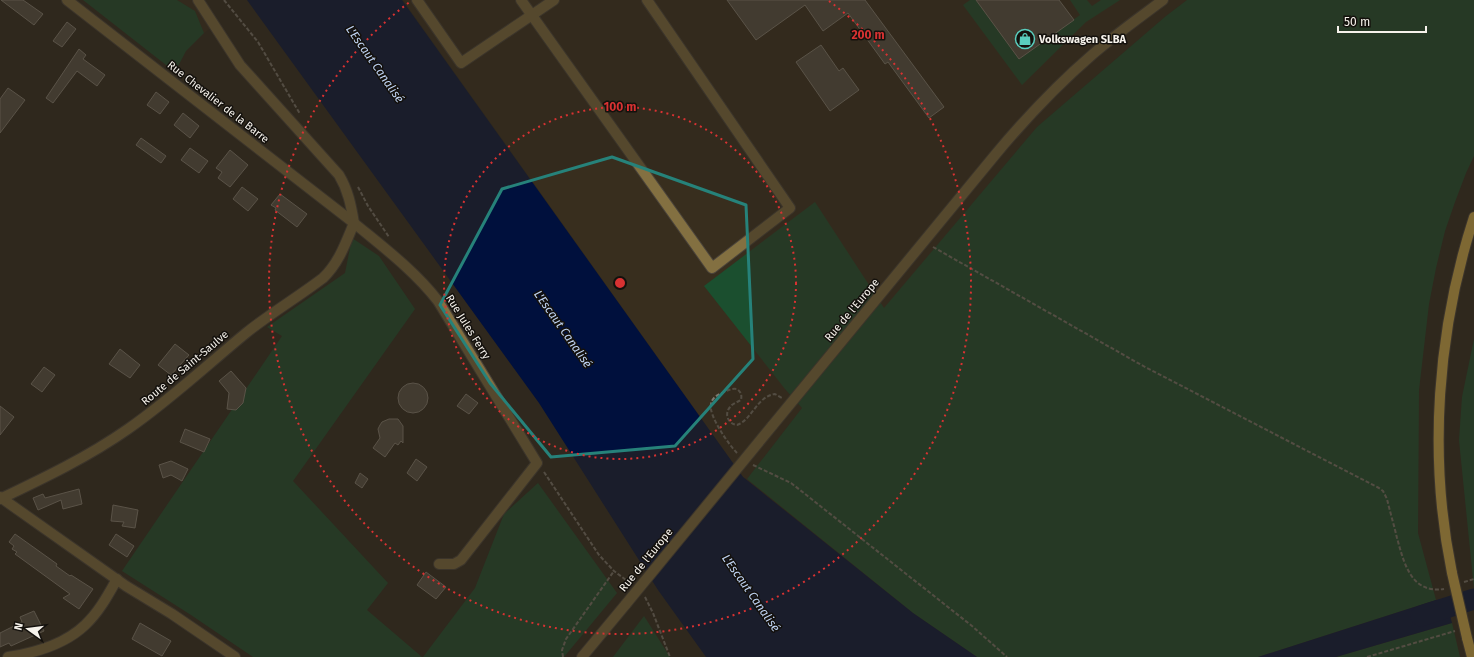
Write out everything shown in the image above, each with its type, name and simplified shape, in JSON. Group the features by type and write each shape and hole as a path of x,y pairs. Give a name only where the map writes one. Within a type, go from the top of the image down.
{"main road":[{"path":"1472,657 1452,573 1445,531 1440,448 1440,400 1445,341 1452,297 1474,217"}],"street":[{"name":"Rue Chevalier de la Barre","path":"67,0 354,223"},
{"path":"198,0 240,65 338,175 345,186 351,201 354,223"},
{"path":"417,0 462,63 554,0"},
{"path":"521,0 712,268 790,208 647,0"},
{"name":"Rue de l'Europe","path":"582,657 1005,143 1057,88 1092,55 1162,0"},
{"name":"Rue Jules Ferry","path":"354,223 398,259 438,301 537,463"},
{"name":"Route de Saint-Saulve","path":"0,498 57,472 128,429 153,411 248,332 323,278 333,268 337,261 354,223"},
{"path":"439,564 454,564 462,560 537,463"},
{"path":"0,498 117,579 235,657"},
{"path":"8,657 42,648 75,634 86,625 96,613 117,579"}],"path":[{"path":"224,0 258,42 302,116"},
{"path":"356,184 390,240"},
{"path":"924,242 1145,367 1379,488 1383,491 1386,499 1402,554 1410,574 1418,584 1434,589 1444,589"},
{"path":"741,456 725,438 711,411 713,398 733,388 741,392 741,400 730,407 727,413 731,423 737,425 740,424 767,396 771,394 778,394 784,400"},
{"path":"537,463 599,555 614,571 633,585"},
{"path":"751,464 791,483 972,626 1007,657"},
{"path":"563,657 562,650 566,639 614,571"},
{"path":"1459,584 1474,579"},
{"path":"641,593 653,613 670,657"},
{"path":"1367,657 1460,630"}],"highlighted area":[{"path":"612,157 746,205 753,359 675,446 551,457 490,383 440,305 502,189"}],"shaded area":[{"path":"177,0 203,0 218,22 204,33 195,11"},
{"path":"403,0 1187,0 1166,16 1037,127 884,309 785,389 802,408 747,479 743,477"}],"green space":[{"path":"83,0 177,0 195,11 204,33 186,51 175,72"},
{"path":"970,0 976,0 1019,59 1080,15 1070,0 1087,0 1092,6 1101,0 1120,0 1086,22 1022,85 963,5"},
{"path":"1187,0 1474,0 1474,156 1466,173 1445,231 1436,268 1429,304 1419,390 1418,533 1436,600 1258,657 977,657 913,613 747,479 802,408 785,389 704,286 815,202 884,308 1037,127 1166,16"},
{"path":"352,238 379,256 415,309 293,481 388,583 367,610 422,657 253,657 122,571 282,336 267,327 345,273"},
{"path":"1474,339 1474,589 1459,440 1462,397"},
{"path":"538,483 617,593 564,657 423,657 475,588 504,514"},
{"path":"644,616 670,657 613,657"},
{"path":"1452,623 1460,657 1336,657"}],"water":[{"name":"L'Escaut Canalisé","path":"247,0 402,0 743,477 913,613 977,657 706,657 658,590 539,403"},
{"path":"1446,599 1452,623 1336,657 1258,657 1436,600"}],"building":[{"path":"1,0 23,0 43,14 34,25"},
{"path":"727,0 865,0 944,107 929,118 888,62 885,64 848,13 823,31 805,5 756,40"},
{"name":"Volkswagen SLBA","path":"976,0 1059,0 1074,20 1019,59"},
{"path":"67,22 76,29 62,47 53,41"},
{"path":"821,45 839,71 843,68 859,90 830,111 796,62"},
{"path":"79,49 86,55 83,59 105,75 97,86 77,71 53,103 46,98"},
{"path":"8,88 25,100 0,133 0,99"},
{"path":"156,92 169,102 160,114 147,105"},
{"path":"183,113 199,126 190,138 174,125"},
{"path":"141,138 166,156 161,163 136,145"},
{"path":"190,148 208,161 199,173 181,160"},
{"path":"230,150 248,165 230,187 218,178 222,172 216,168"},
{"path":"242,187 258,199 248,211 233,199"},
{"path":"280,194 307,214 297,227 275,210 276,208 271,205"},
{"path":"175,344 189,355 171,375 158,365"},
{"path":"120,349 140,365 130,378 109,364"},
{"path":"44,367 55,375 42,392 31,384"},
{"path":"231,371 246,388 243,403 236,410 227,409 229,393 219,381"},
{"path":"413,383 424,387 428,398 424,409 413,413 402,409 398,398 402,387"},
{"path":"466,394 478,403 469,414 457,406"},
{"path":"0,406 14,417 0,435"},
{"path":"389,419 398,419 403,426 403,443 401,441 398,445 395,443 385,457 373,448 380,438 378,429 380,425 382,422"},
{"path":"185,429 210,439 204,452 180,442"},
{"path":"416,459 427,467 417,481 407,473"},
{"path":"171,461 188,469 182,481 171,475 163,478 159,465"},
{"path":"360,473 368,479 362,488 355,483"},
{"path":"79,489 82,504 63,509 61,500 38,510 33,498 43,494 45,498"},
{"path":"113,505 138,510 135,528 122,526 124,522 111,521"},
{"path":"15,534 57,564 56,566 70,576 71,575 93,589 79,609 63,598 70,594 15,554 17,552 12,549 14,546 9,542"},
{"path":"116,534 134,546 127,557 109,545"},
{"path":"426,572 446,587 436,599 417,585"},
{"path":"34,611 44,631 11,646 9,643 0,647 0,633 22,622 20,617"},
{"path":"140,623 171,641 162,656 132,639"}],"waterway":[{"path":"1421,616 1474,599"}],"place":[{"name":"Volkswagen SLBA","path":"1025,39"}]}
